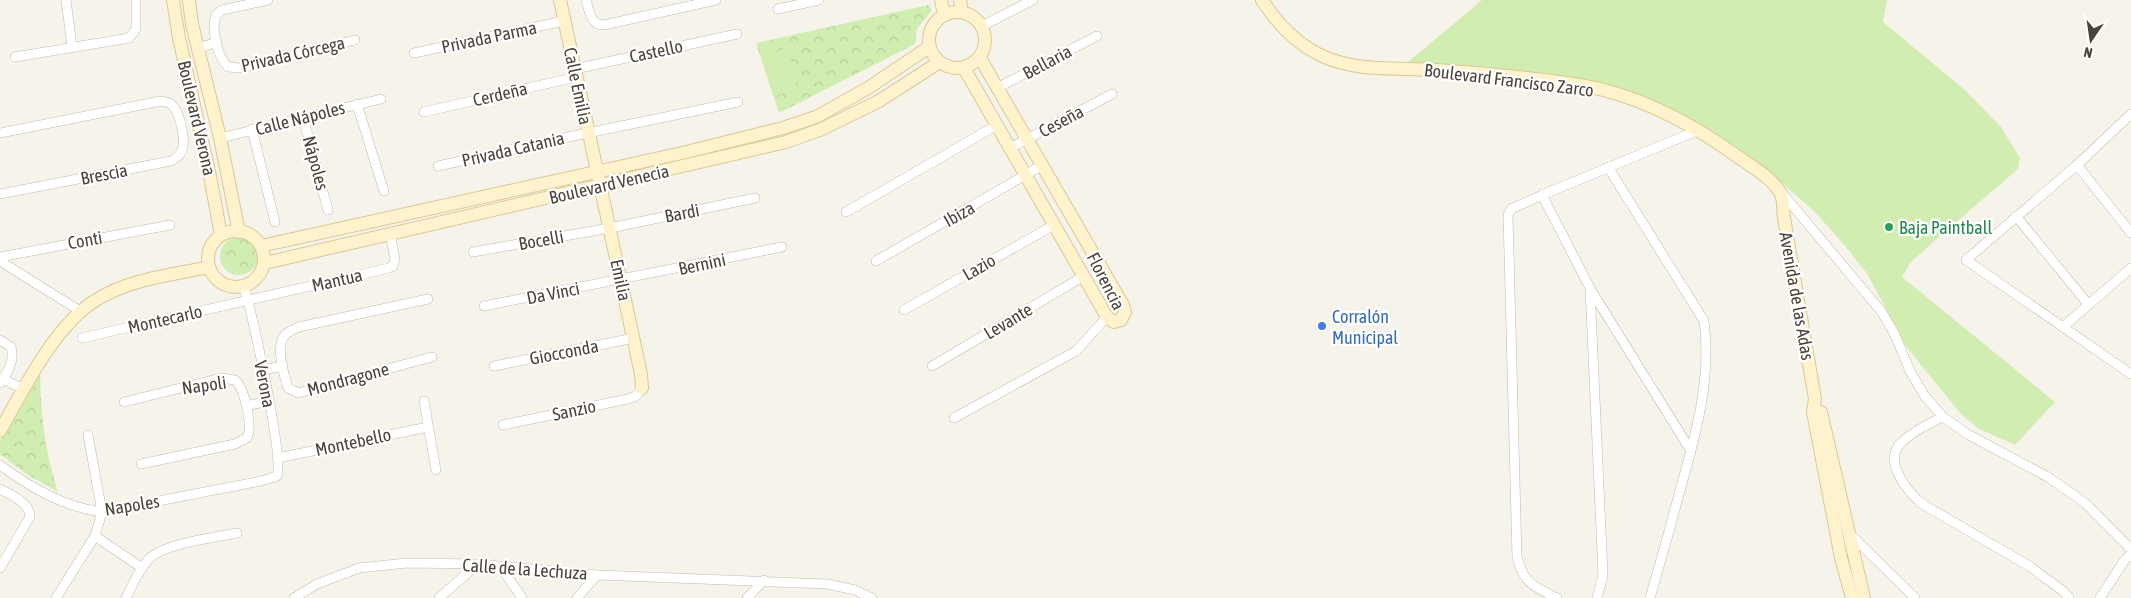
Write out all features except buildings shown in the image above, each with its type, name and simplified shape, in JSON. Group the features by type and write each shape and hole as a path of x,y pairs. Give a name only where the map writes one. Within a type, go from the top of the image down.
{"street":[{"path":"66,0 72,47"},
{"path":"15,57 129,38 136,29 136,0"},
{"name":"Boulevard Verona","path":"173,0 179,38 221,235"},
{"name":"Boulevard Verona","path":"189,0 192,24 220,138 239,232"},
{"name":"Privada Córcega","path":"268,0 222,10 216,15 214,20 217,42 224,63 228,67 236,68 355,40"},
{"name":"Calle Emilia","path":"562,0 564,21 598,172"},
{"path":"586,0 593,22 597,25 716,0"},
{"path":"778,9 819,0"},
{"path":"941,0 944,15"},
{"path":"982,26 1032,0"},
{"name":"Boulevard Francisco Zarco","path":"1262,0 1286,30 1304,46 1319,55 1338,61 1362,67 1470,72 1581,86 1654,109 1699,130 1758,170 1782,193"},
{"path":"961,6 982,26 986,40 985,49 980,58 973,64 964,68 954,69 938,62 930,46 929,37 932,28 944,15 961,6"},
{"name":"Privada Parma","path":"414,54 564,21"},
{"name":"Castello","path":"575,73 737,34"},
{"name":"Bellaria","path":"997,88 1097,36"},
{"name":"Privada Córcega","path":"199,48 217,42"},
{"name":"Boulevard Venecia","path":"261,246 752,137 816,117 868,88 930,46"},
{"name":"Florencia","path":"964,68 1108,317 1114,322 1121,320 1125,312 1123,305 980,58"},
{"name":"Boulevard Venecia","path":"265,263 786,142 822,129 879,100 938,62"},
{"name":"Cerdeña","path":"424,112 575,73"},
{"name":"Ceseña","path":"1010,148 1112,94"},
{"name":"Calle Nápoles","path":"220,138 381,99"},
{"path":"0,132 161,101 170,103 176,109 182,128 198,123"},
{"name":"Privada Catania","path":"438,166 738,102"},
{"path":"357,104 384,191"},
{"path":"2130,371 1966,260 2077,165 2131,114"},
{"name":"Nápoles","path":"303,117 328,210"},
{"path":"846,212 996,125"},
{"name":"Brescia","path":"0,194 171,161 182,151 184,145 182,128"},
{"path":"252,129 275,222"},
{"path":"1557,598 1536,588 1521,573 1517,557 1508,215 1511,209 1542,195 1699,130"},
{"path":"2077,165 2131,233"},
{"name":"Ibiza","path":"876,262 1041,166"},
{"path":"1608,167 1704,321 1707,344 1702,400 1691,451 1650,598"},
{"name":"Emilia","path":"598,172 634,338 642,388"},
{"path":"1782,193 1880,311 1894,333 1919,387 1943,417 1969,435 2055,482 2085,503 2131,549"},
{"name":"Avenida de las Adas","path":"1782,193 1784,218 1815,399 1821,411 1864,598"},
{"path":"1542,195 1590,288 1691,451"},
{"name":"Bardi","path":"610,228 755,198"},
{"path":"2016,216 2088,304"},
{"name":"Conti","path":"0,259 170,225"},
{"name":"Lazio","path":"904,310 1054,225"},
{"name":"Bocelli","path":"473,252 610,228"},
{"path":"239,232 251,235 261,246 265,263 261,273 254,282 244,287 226,286 218,281 209,267 209,254 212,244 221,235 239,232"},
{"name":"Mantua","path":"247,300 389,268 393,266 395,259 390,233"},
{"name":"Bernini","path":"621,280 782,248"},
{"name":"Conti","path":"0,259 80,311"},
{"path":"0,431 24,389 60,334 80,311 96,299 132,284 209,267"},
{"path":"2064,326 2131,268"},
{"name":"Levante","path":"932,366 1084,276"},
{"name":"Da Vinci","path":"484,306 621,280"},
{"name":"Verona","path":"244,287 278,458 278,472 273,479"},
{"path":"1590,288 1603,575 1597,598"},
{"path":"262,370 283,366 281,342 287,333 293,330 428,299"},
{"name":"Montecarlo","path":"82,338 247,300"},
{"path":"954,418 1076,351 1108,317"},
{"name":"Giocconda","path":"494,366 634,338"},
{"path":"0,340 11,347 13,353 11,365 2,381 24,389"},
{"name":"Mondragone","path":"283,366 288,388 298,393 432,357"},
{"name":"Napoli","path":"124,402 212,380 228,378 239,384 246,406 250,428 247,438 242,442 141,464"},
{"name":"Sanzio","path":"503,425 628,399 636,396 642,388"},
{"name":"Avenida de las Adas","path":"1815,399 1813,412 1841,558 1852,598"},
{"path":"246,406 268,401"},
{"path":"424,401 436,470"},
{"path":"1943,417 1928,424 1899,446 1894,457 1897,470 1904,485 1913,497 1924,506 2031,567 2069,598"},
{"name":"Montebello","path":"278,458 428,427"},
{"path":"56,598 95,536 102,512 88,435"},
{"name":"Napoles","path":"0,465 22,481 59,500 85,510 102,512 273,479"},
{"path":"12,495 22,481"},
{"path":"0,489 12,495 28,508 30,517 0,568"},
{"path":"1848,532 1914,598"},
{"path":"126,598 142,568 157,553 185,544 237,533"},
{"path":"95,536 142,568"},
{"path":"2100,598 2124,561 2131,554"},
{"name":"Calle de la Lechuza","path":"294,598 317,584 359,568 406,563 478,564 597,575 764,580 827,584 854,590 872,598"},
{"path":"439,598 478,564"},
{"path":"500,566 522,598"},
{"path":"577,598 597,575"},
{"path":"747,598 764,580"}],"green space":[{"name":"Baja Paintball","path":"1482,0 1887,0 1883,22 1965,90 2001,127 2020,158 2018,169 1911,262 1902,277 2055,402 2015,445 1979,429 1960,413 1905,345 1868,275 1815,212 1744,153 1657,102 1626,91 1446,65 1408,62"},
{"path":"928,5 932,10 917,29 915,44 779,113 756,43"},
{"path":"787,48 798,90 773,96 762,55"},
{"path":"239,237 246,238 252,243 257,249 257,263 252,269 246,274 239,275 232,274 226,269 221,263 220,256 221,249 226,243 232,238"},
{"path":"40,375 44,434 58,492 25,473 0,454 0,441"}],"place":[{"name":"Baja Paintball","path":"1889,227"},
{"name":"Corralón Municipal","path":"1322,326"}]}
